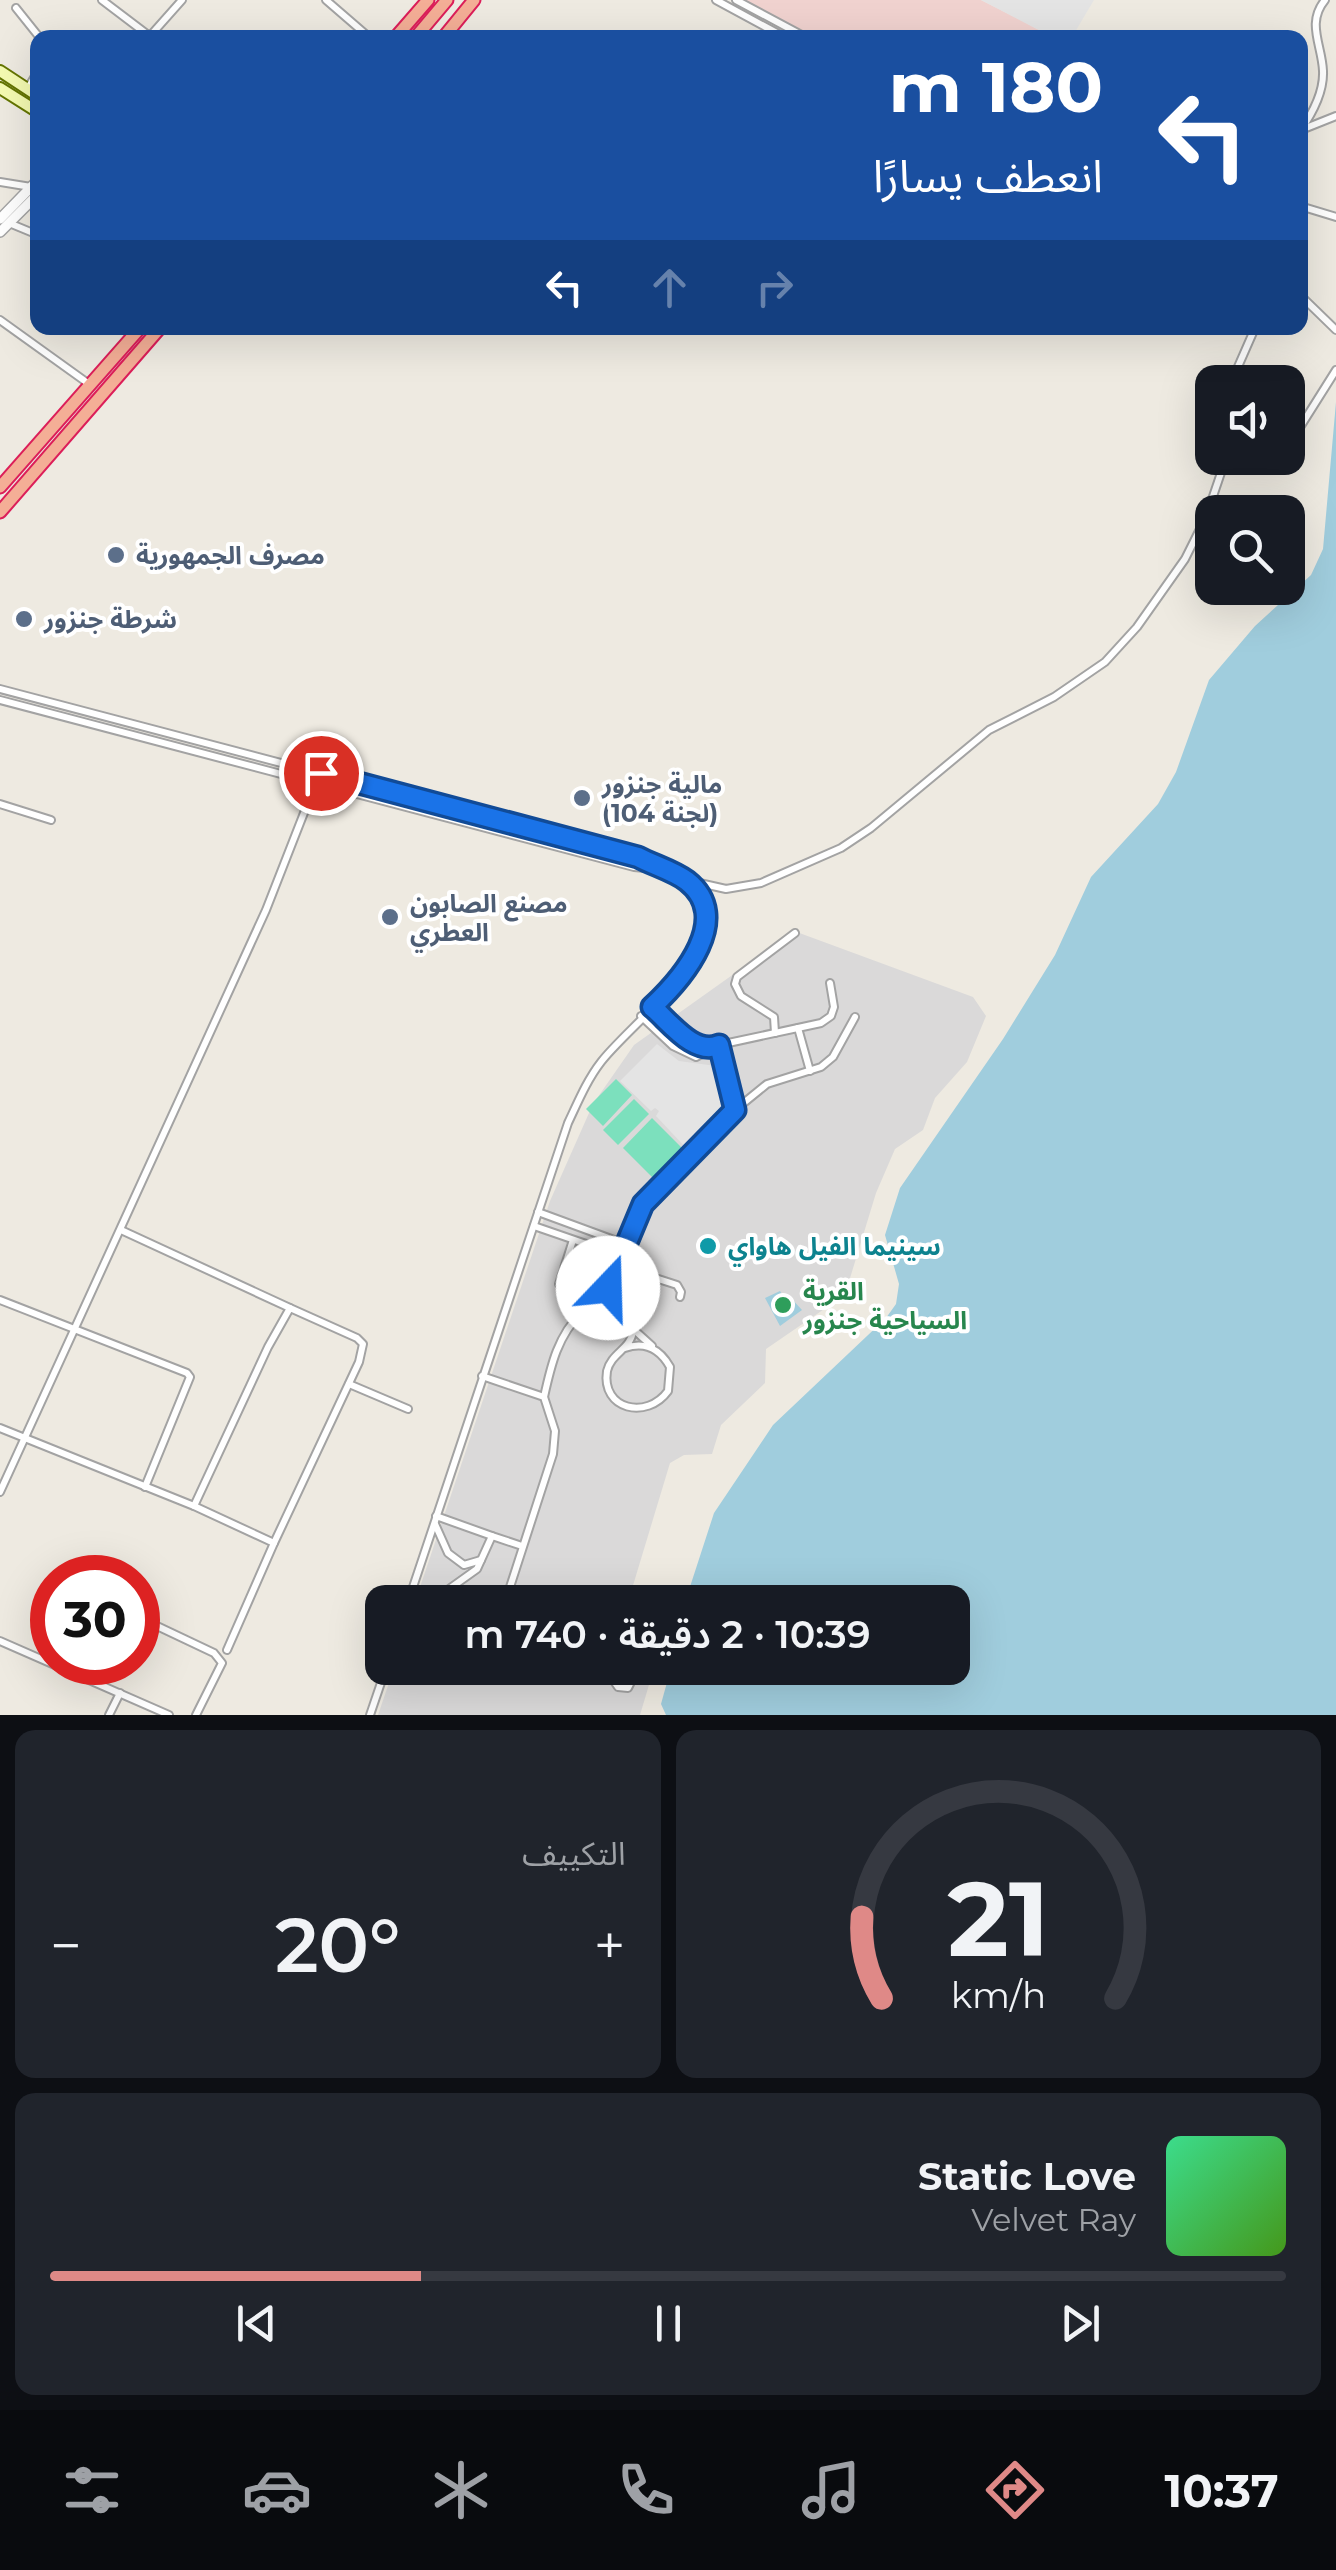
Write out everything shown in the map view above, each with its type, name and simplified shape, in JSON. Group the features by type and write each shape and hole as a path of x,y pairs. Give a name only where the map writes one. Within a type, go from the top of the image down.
{"highway":[{"path":"402,30 428,0"},
{"path":"423,30 447,0"},
{"path":"450,30 474,0"},
{"path":"0,487 134,335"},
{"path":"0,512 154,335"}],"main road":[{"path":"0,71 30,92"},
{"path":"0,88 30,107"}],"street":[{"path":"102,0 142,30"},
{"path":"157,30 182,0"},
{"path":"326,0 361,30"},
{"path":"716,0 772,30"},
{"path":"736,0 792,30"},
{"path":"1308,120 1321,90 1323,71 1314,28 1325,0"},
{"path":"16,8 34,30"},
{"path":"769,28 774,20"},
{"path":"1308,128 1336,116"},
{"path":"0,182 30,186"},
{"path":"0,232 5,220 30,192"},
{"path":"1308,208 1336,217"},
{"path":"5,220 30,231"},
{"path":"1308,303 1336,330"},
{"path":"0,320 89,384"},
{"path":"1239,365 1252,335"},
{"path":"1305,419 1336,370"},
{"path":"0,689 638,857 685,880 726,890 761,883 841,848 872,828 989,730 1054,697 1105,662 1137,627 1185,559 1206,517 1220,475"},
{"path":"0,700 634,867 663,870"},
{"path":"0,1492 266,910 320,772"},
{"path":"397,804 400,793"},
{"path":"0,804 51,820"},
{"path":"584,854 586,843"},
{"path":"414,1585 568,1124 590,1079 617,1042 682,974 702,940 706,913 703,900 685,880"},
{"path":"775,1034 774,1016 741,996 735,984 737,977 795,933"},
{"path":"642,1016 673,1046 690,1056 704,1055 719,1045 775,1034 832,1016 830,982"},
{"path":"652,1007 695,1045 710,1049"},
{"path":"511,1585 553,1454 555,1431 544,1398 552,1360 568,1326 591,1304 601,1300 643,1204 735,1110 766,1084 810,1071 834,1057 856,1018"},
{"path":"798,1028 810,1071"},
{"path":"719,1045 735,1110"},
{"path":"538,1212 625,1244"},
{"path":"534,1226 621,1256"},
{"path":"121,1230 363,1344 364,1351 228,1650"},
{"path":"572,1240 560,1284 562,1289 591,1304"},
{"path":"618,1266 676,1285 680,1297"},
{"path":"0,1300 190,1377 145,1487"},
{"path":"601,1300 654,1348 670,1367 671,1380 662,1400 642,1409 616,1400 607,1382 610,1364 632,1338 633,1331"},
{"path":"194,1506 290,1308"},
{"path":"625,1348 654,1348"},
{"path":"482,1376 544,1398"},
{"path":"349,1384 408,1409"},
{"path":"0,1428 274,1542"},
{"path":"435,1519 522,1546"},
{"path":"435,1519 452,1560 464,1565 480,1560"},
{"path":"456,1585 472,1576 492,1536"},
{"path":"160,1627 214,1652 222,1663 196,1715"},
{"path":"0,1641 30,1653"},
{"path":"102,1685 169,1715"},
{"path":"370,1715 380,1685"},
{"path":"109,1715 120,1693"}],"shaded area":[{"path":"742,0 981,0 1040,30 800,30"},
{"path":"981,0 1094,0 1076,30 1039,30"},
{"path":"794,931 973,997 986,1016 967,1062 935,1098 923,1130 895,1149 876,1193 847,1288 838,1289 833,1303 766,1349 765,1383 721,1425 712,1454 684,1455 670,1463 633,1585 421,1585 550,1201 593,1104 634,1045"},
{"path":"657,1044 679,1061 716,1066 726,1072 730,1103 686,1148 656,1116 659,1111 651,1111 620,1081"},
{"path":"388,1685 649,1685 640,1715 378,1715"}],"green space":[{"path":"616,1079 632,1095 603,1126 586,1109"},
{"path":"634,1099 649,1114 618,1145 603,1130"},
{"path":"652,1118 683,1149 654,1179 623,1148"}],"water":[{"path":"1336,402 1336,1715 666,1715 661,1704 666,1685 970,1685 970,1585 691,1585 714,1513 773,1425 896,1304 899,1284 885,1235 900,1188 1003,1039 1055,955 1091,877 1158,804 1176,772 1209,680 1278,605 1305,605 1305,580 1323,549"},
{"name":"القرية السياحية جنزور","path":"780,1291 802,1310 780,1326 765,1298"}],"place":[{"name":"مصرف الجمهورية","path":"116,555"},
{"name":"شرطة جنزور","path":"24,619"},
{"name":"مالية جنزور (لجنة 104)","path":"582,798"},
{"name":"مصنع الصابون العطري","path":"390,917"},
{"name":"سينيما الفيل هاواي","path":"708,1246"},
{"name":"القرية السياحية جنزور","path":"783,1305"}],"route":[{"path":"321,773 638,857 685,880 703,900 705,926 696,953 652,1007 695,1045 710,1049 719,1045 735,1110 643,1204 608,1288"}]}
